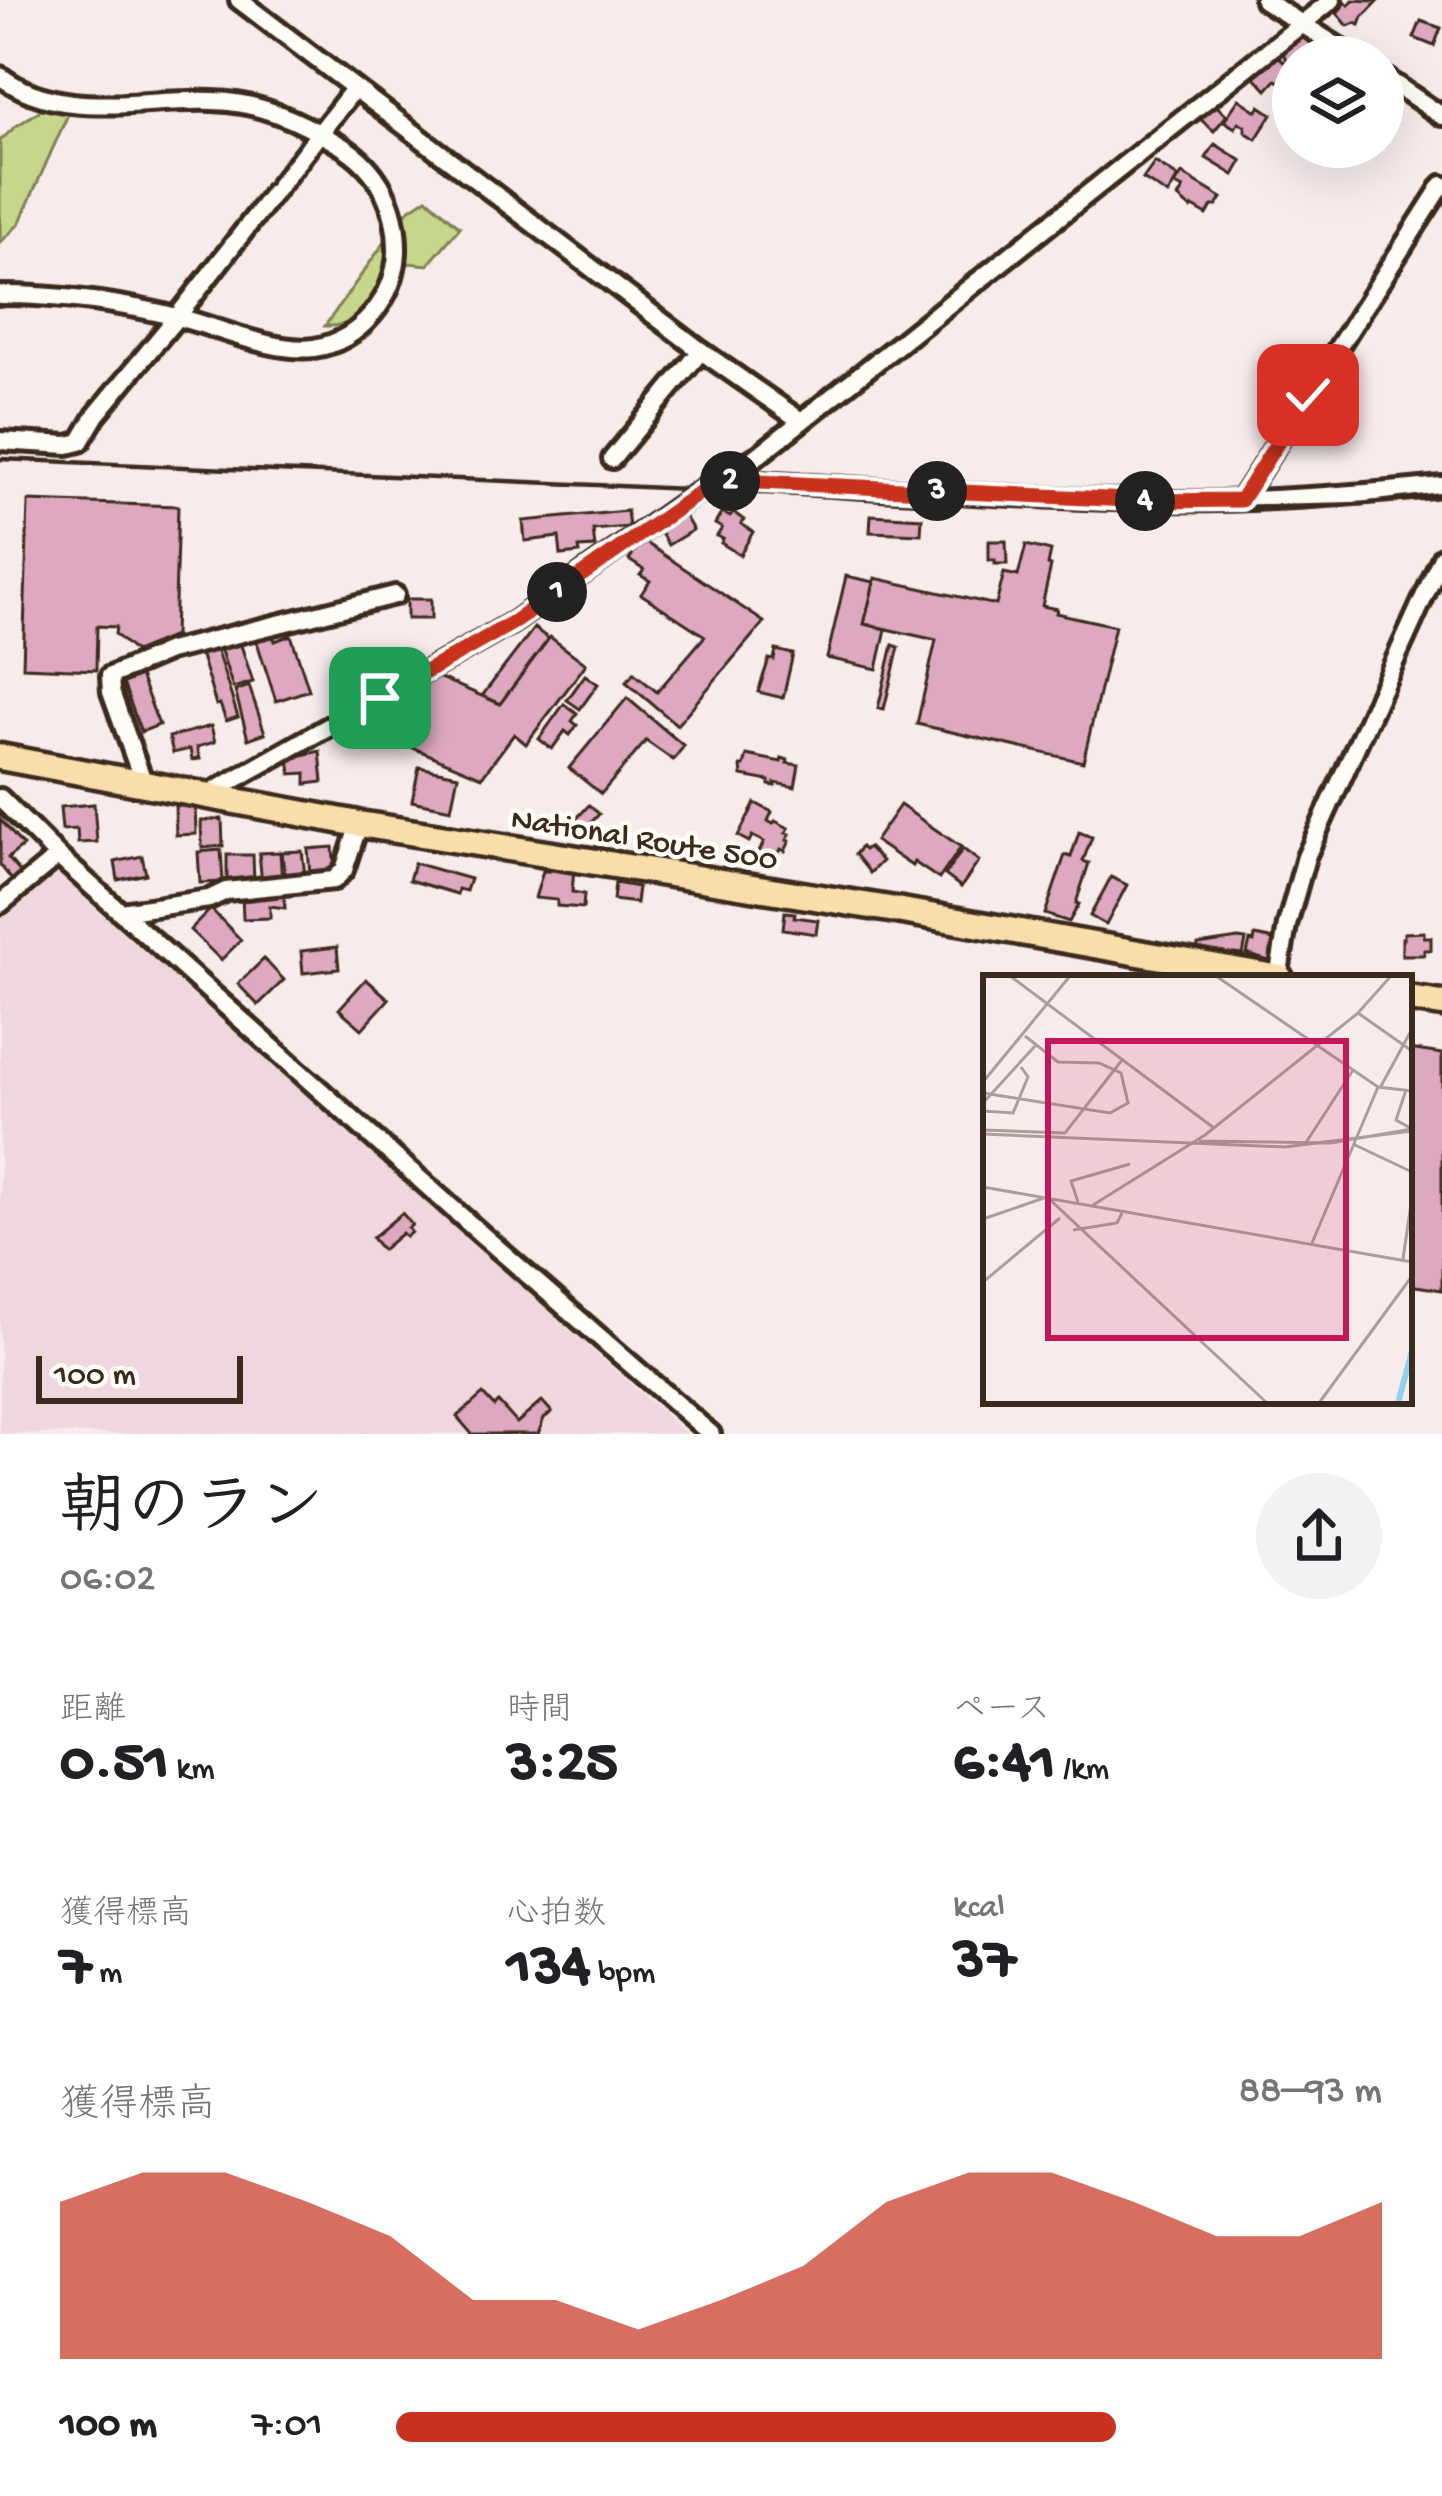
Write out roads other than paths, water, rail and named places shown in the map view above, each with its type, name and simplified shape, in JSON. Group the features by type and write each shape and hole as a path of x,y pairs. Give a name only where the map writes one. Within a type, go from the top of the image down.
{"highway":[{"name":"National Route 500","path":"0,757 359,824 902,911 1262,975"},
{"path":"1412,999 1442,1004"}],"street":[{"path":"239,0 800,421"},
{"path":"1264,0 1322,36"},
{"path":"209,794 514,622 759,454 1332,0"},
{"path":"0,76 44,100 98,104 214,100 278,113 352,152 373,172 397,229 395,277 386,298 372,316 337,341 315,348 275,344 177,317 64,298 0,295"},
{"path":"0,441 80,442 354,88"},
{"path":"1404,90 1442,116"},
{"path":"1241,500 1442,184"},
{"path":"612,459 701,351"},
{"path":"718,480 1149,501 1241,500 1442,486"},
{"path":"1279,975 1287,925 1306,857 1442,556"},
{"path":"144,784 111,692 110,676 169,651 394,595"},
{"path":"0,798 58,856 711,1434"},
{"path":"121,912 226,891 334,880 344,870 359,824"},
{"path":"0,904 58,856"}],"railway":[{"path":"0,459 1146,509 1364,504 1442,494"}]}
